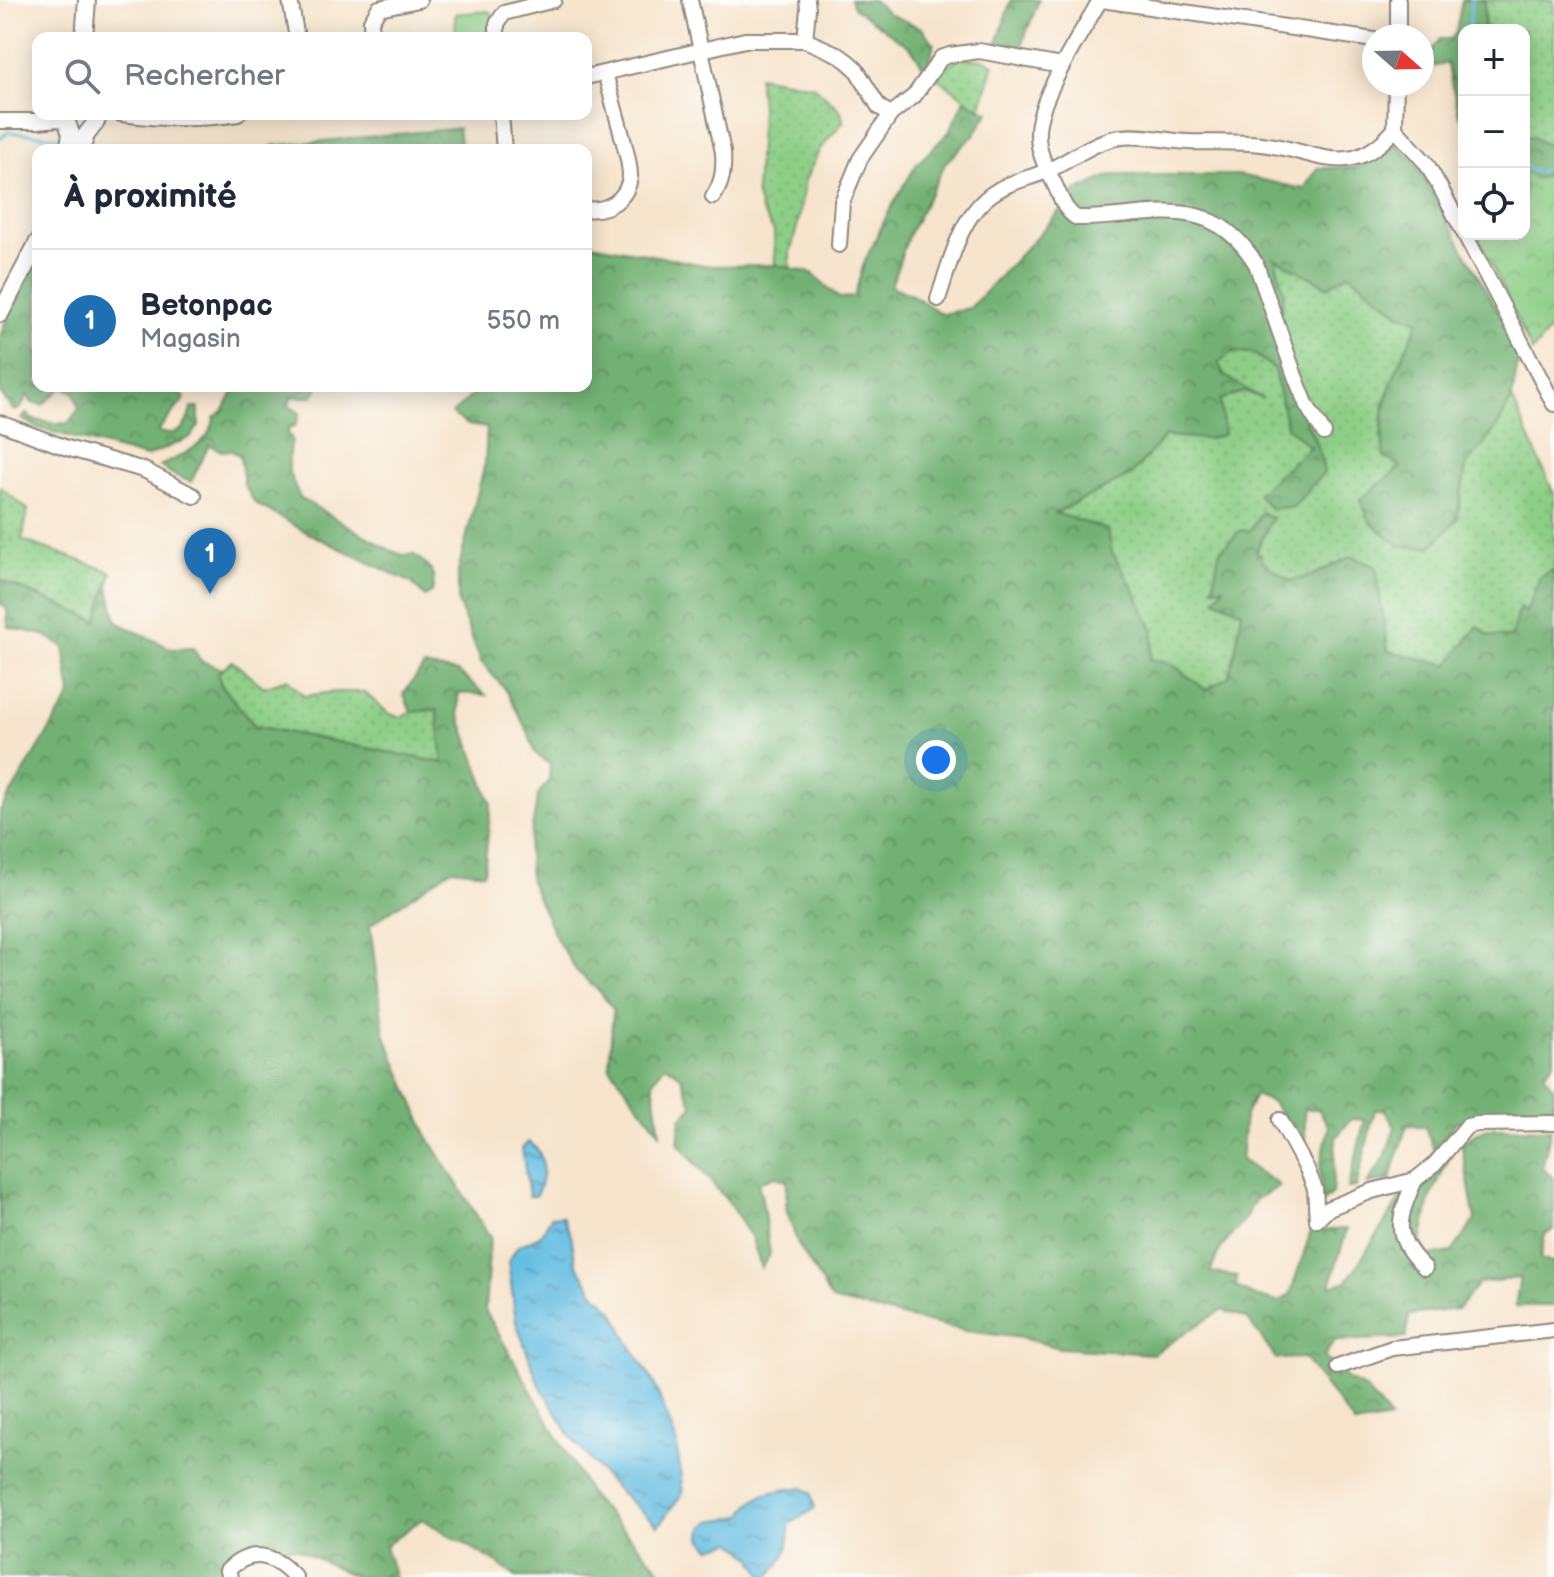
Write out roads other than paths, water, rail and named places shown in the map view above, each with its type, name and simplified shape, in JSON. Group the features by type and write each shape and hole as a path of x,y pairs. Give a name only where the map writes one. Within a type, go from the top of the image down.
{"main road":[{"path":"84,32 87,0"},
{"path":"95,32 98,0"},
{"path":"60,120 71,134 69,144"},
{"path":"61,120 81,130 95,121"},
{"path":"83,144 95,121"},
{"path":"1,308 32,253"}],"street":[{"path":"290,0 296,32"},
{"path":"372,32 371,21 379,8 419,0"},
{"path":"497,32 497,24 504,13 554,0"},
{"path":"690,0 723,152 720,188 713,197"},
{"path":"805,40 807,0"},
{"path":"1324,433 1307,406 1256,264 1247,249 1217,224 1185,213 1077,218 1070,215 1039,148 1038,125 1062,66 1101,0 1362,38"},
{"path":"1398,0 1398,24"},
{"path":"592,76 745,40 805,40 837,54 856,69 879,107 891,114"},
{"path":"839,245 842,202 860,159 891,114 914,96 941,58 979,51 1062,66"},
{"path":"592,210 613,204 622,197 630,179 605,73"},
{"path":"938,299 962,230 985,198 1016,181 1048,171 1091,146 1133,136 1174,141 1263,144 1334,160 1350,159 1366,155 1385,142 1395,129 1396,96"},
{"path":"0,121 32,120"},
{"path":"502,120 504,144"},
{"path":"1395,129 1426,163 1554,404"},
{"path":"0,423 67,448 144,470 194,496"},
{"path":"1280,1120 1315,1189 1317,1220 1329,1208 1372,1191 1415,1180 1435,1164 1467,1126 1554,1123"},
{"path":"1415,1180 1400,1223 1404,1244 1425,1268"},
{"path":"1338,1367 1392,1348 1554,1330"},
{"path":"230,1577 227,1571 237,1561 262,1556 283,1564 295,1577"}],"water":[{"path":"528,1142 539,1152 541,1159 542,1174 536,1196 529,1196 522,1149"},
{"path":"562,1216 571,1235 576,1264 594,1292 615,1313 654,1383 676,1440 683,1493 658,1526 609,1482 571,1437 538,1382 516,1322 508,1262 518,1246 540,1236 551,1217"},
{"path":"801,1487 811,1493 815,1509 789,1523 786,1553 768,1577 764,1577 752,1557 733,1542 711,1548 702,1538 703,1527 711,1521 742,1516 760,1497"}],"waterway":[{"path":"1469,24 1471,0"},
{"path":"0,138 9,132 58,137"},
{"path":"1527,168 1542,172 1554,163"}],"place":[{"name":"Betonpac","path":"210,594"}]}
